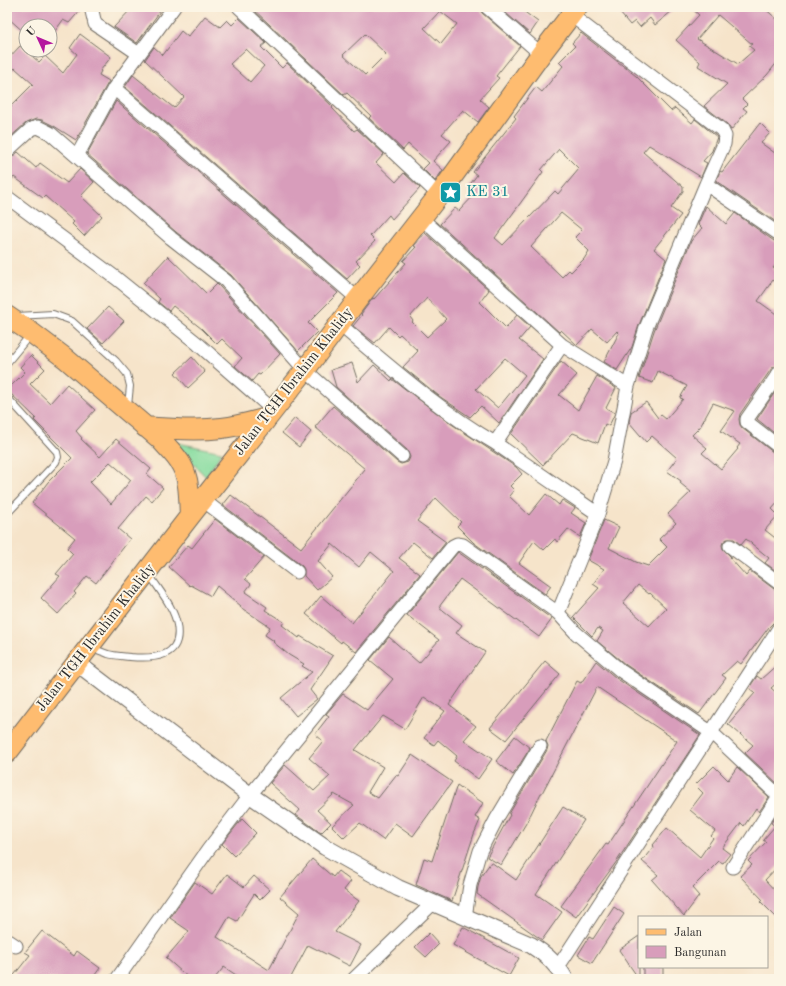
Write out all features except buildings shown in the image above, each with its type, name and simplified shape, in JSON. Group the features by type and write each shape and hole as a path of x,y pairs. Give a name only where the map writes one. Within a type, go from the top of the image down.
{"main road":[{"name":"Jalan TGH Ibrahim Khalidy","path":"7,753 439,195 574,11"},
{"path":"7,317 32,333 65,358 160,439 182,466 187,480 190,516"},
{"path":"146,427 172,429 222,428 247,423 270,414"}],"street":[{"path":"91,7 95,24 139,54"},
{"path":"77,156 114,88 174,7"},
{"path":"239,7 439,195"},
{"path":"487,7 541,54"},
{"path":"558,613 598,514 614,461 628,386 646,328 724,144 725,136 722,130 574,11"},
{"path":"114,88 358,299"},
{"path":"7,151 31,129 38,127 50,133 171,238 226,281 305,370 402,456"},
{"path":"706,184 779,234"},
{"path":"7,197 122,283 198,344 270,414"},
{"path":"421,218 562,345 628,386"},
{"path":"339,324 408,382 479,434 495,443 598,514"},
{"path":"495,443 562,345"},
{"path":"779,373 747,419 747,422 779,447"},
{"path":"203,500 297,572"},
{"path":"117,979 194,869 250,796 453,546 457,544 463,545 558,613 576,633 621,671 712,733 779,796 733,868"},
{"path":"730,546 779,583"},
{"path":"77,662 250,796 325,847 398,888 531,945 546,954 561,973 712,733 777,636"},
{"path":"465,917 470,886 480,851 497,818 540,746"},
{"path":"354,979 433,903"}],"lane":[{"path":"7,317 53,314 72,321 116,361 127,374 130,386 127,412"},
{"path":"7,363 32,333"},
{"path":"7,397 57,452 58,457 56,462 7,514"},
{"path":"89,647 110,654 147,659 165,655 172,650 178,637 174,614 147,571"}],"green space":[{"path":"173,442 222,452 206,477"}],"place":[{"name":"KE 31","path":"451,192"}]}
